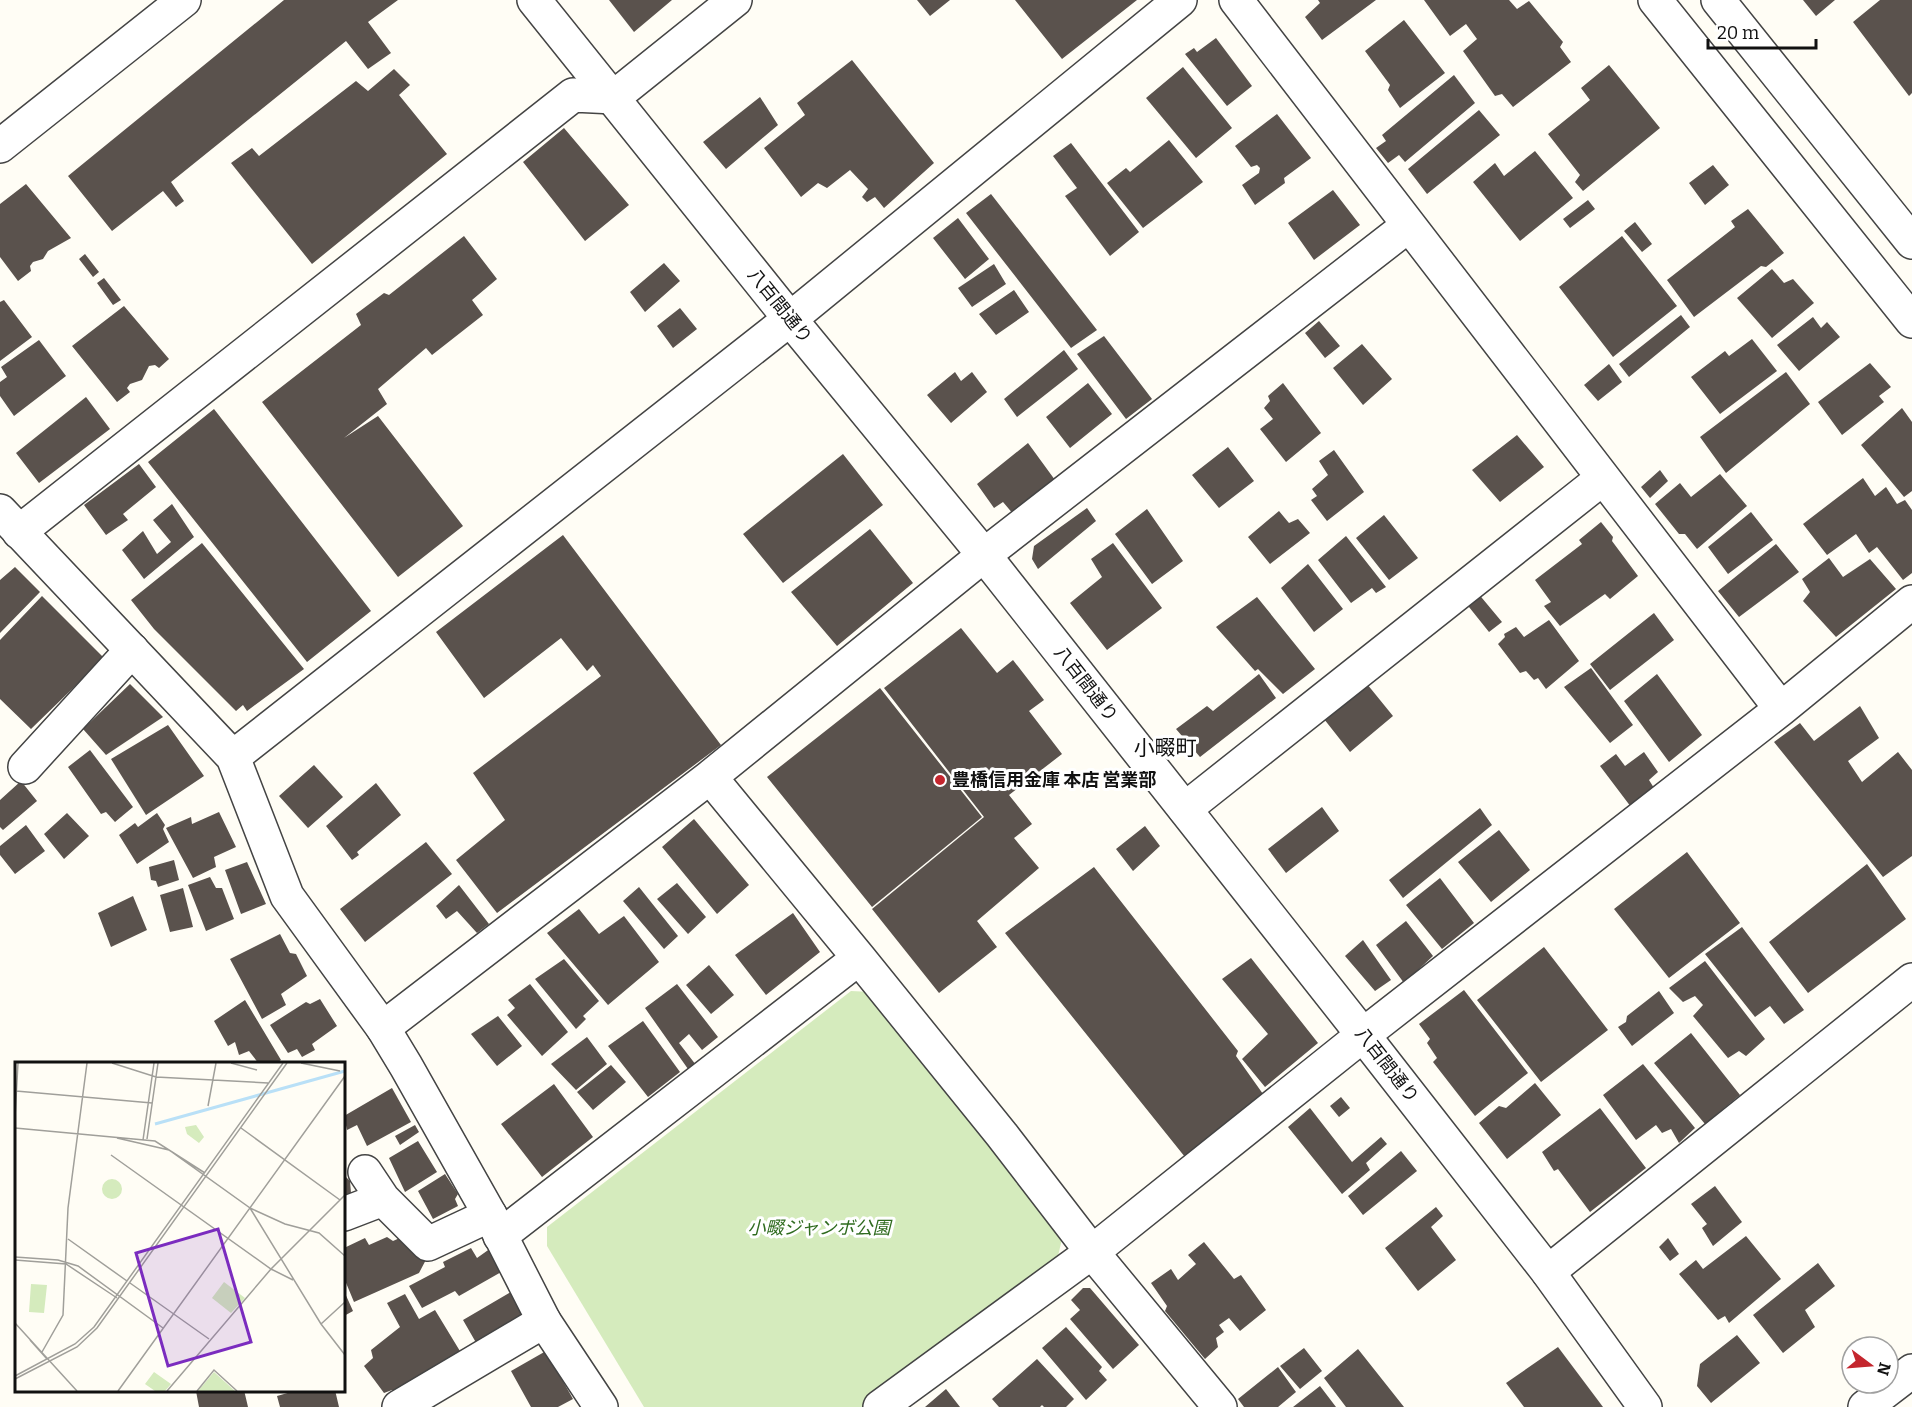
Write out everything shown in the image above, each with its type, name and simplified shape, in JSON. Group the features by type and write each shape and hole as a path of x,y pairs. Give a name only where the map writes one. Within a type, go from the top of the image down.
{"street":[{"path":"0,146 184,0"},
{"name":"八百間通り","path":"534,0 790,319 984,555 1185,809 1548,1272 1645,1407"},
{"path":"601,1407 544,1321 495,1225 383,1028 288,896 233,757 9,521 573,94 614,97 735,0"},
{"path":"233,757 790,319 1180,0"},
{"path":"1236,0 1781,709"},
{"path":"1655,0 1912,321"},
{"path":"1718,0 1912,242"},
{"path":"383,1028 710,777 984,555 1409,225"},
{"path":"1185,809 1604,478"},
{"path":"881,1406 1092,1252 1363,1035 1781,709 1912,602"},
{"path":"25,767 132,651"},
{"path":"710,777 859,957 1002,1135 1092,1252 1220,1407"},
{"path":"365,1172 383,1199 428,1244 495,1225 859,957"},
{"path":"1548,1272 1912,980"},
{"path":"345,1214 383,1199"},
{"path":"399,1407 544,1321"},
{"path":"1865,1407 1912,1371"}],"green space":[{"name":"小畷ジャンボ公園","path":"851,991 871,992 1062,1239 1058,1256 862,1407 644,1407 547,1246 547,1227"}],"building":[{"path":"284,0 398,0 368,22 391,53 368,69 346,41 171,182 184,201 176,207 163,191 112,231 68,176"},
{"path":"609,0 672,0 634,32"},
{"path":"917,0 950,0 930,16"},
{"path":"1015,0 1137,0 1062,59"},
{"path":"1318,0 1376,0 1322,40 1305,17 1320,3"},
{"path":"1424,0 1509,0 1517,9 1529,1 1563,42 1560,47 1571,62 1513,107 1502,94 1495,96 1463,51 1477,39 1466,24 1450,36"},
{"path":"1803,0 1835,0 1816,16"},
{"path":"1880,0 1912,0 1912,93 1909,96 1853,22"},
{"path":"1404,20 1445,73 1400,108 1388,90 1390,85 1365,51"},
{"path":"1216,38 1252,86 1227,106 1185,54 1194,48 1197,52"},
{"path":"852,60 934,163 884,208 875,197 867,202 862,197 868,189 850,170 827,188 818,183 801,197 764,148 805,115 797,103"},
{"path":"1609,65 1660,128 1583,191 1575,182 1580,175 1548,134 1590,100 1581,88"},
{"path":"1183,67 1232,128 1196,158 1146,98"},
{"path":"394,69 410,85 399,95 447,154 312,264 231,163 252,148 259,156 356,81 368,91"},
{"path":"1454,75 1475,103 1405,162 1399,155 1388,163 1376,148 1386,141 1382,135"},
{"path":"760,97 778,125 726,169 703,142"},
{"path":"1479,110 1500,135 1427,194 1408,169"},
{"path":"1277,114 1311,158 1284,178 1285,183 1255,205 1242,185 1259,173 1260,168 1257,165 1251,167 1235,146"},
{"path":"564,128 629,205 585,241 523,162"},
{"path":"1169,140 1203,182 1143,228 1107,183 1126,168 1130,172"},
{"path":"1071,143 1139,232 1110,256 1065,196 1077,188 1053,156"},
{"path":"1535,151 1573,198 1520,241 1473,182 1495,163 1504,176"},
{"path":"1713,165 1729,185 1705,205 1689,183"},
{"path":"26,184 71,238 48,251 43,259 33,262 30,266 31,271 18,281 0,257 0,204"},
{"path":"1333,190 1360,225 1314,260 1288,223"},
{"path":"991,194 1097,330 1071,348 966,213"},
{"path":"1588,200 1595,209 1570,228 1563,219"},
{"path":"1748,209 1784,253 1766,267 1761,266 1694,317 1667,280 1735,227 1731,221"},
{"path":"958,218 989,259 965,279 933,238"},
{"path":"1635,222 1652,244 1642,252 1624,231"},
{"path":"464,236 497,279 472,300 483,315 432,355 426,348 378,389 387,404 344,438 378,416 463,526 398,577 262,402 361,325 356,314 384,293 389,295"},
{"path":"1622,236 1677,306 1613,357 1559,287"},
{"path":"85,254 99,272 93,277 79,259"},
{"path":"664,263 680,281 645,312 630,292"},
{"path":"994,264 1006,284 972,307 958,288"},
{"path":"1772,269 1784,283 1793,279 1814,303 1772,338 1737,298"},
{"path":"104,278 121,300 113,305 97,283"},
{"path":"1014,290 1029,312 996,335 979,314"},
{"path":"4,300 32,337 0,361 0,302"},
{"path":"124,306 169,359 159,368 155,365 149,366 142,380 130,384 127,388 130,392 117,402 72,346"},
{"path":"680,308 697,329 673,348 657,326"},
{"path":"1681,315 1690,327 1629,377 1619,364"},
{"path":"1813,317 1821,328 1827,322 1840,337 1799,371 1777,345"},
{"path":"1319,321 1340,346 1325,358 1305,333"},
{"path":"1104,336 1152,399 1126,419 1077,354"},
{"path":"1752,339 1777,371 1720,414 1691,377 1725,351 1729,356"},
{"path":"39,340 66,376 14,416 0,396 0,382 7,377 1,367"},
{"path":"1362,344 1392,379 1363,405 1333,368"},
{"path":"1064,350 1078,369 1017,417 1004,399"},
{"path":"1870,363 1891,387 1879,396 1884,402 1842,435 1818,402"},
{"path":"1609,364 1622,382 1598,401 1584,385"},
{"path":"955,372 961,381 972,372 987,392 951,423 927,395"},
{"path":"1786,372 1810,404 1726,473 1700,437"},
{"path":"1088,383 1112,414 1070,448 1046,417"},
{"path":"1283,383 1321,433 1286,462 1260,429 1273,419 1264,408 1270,401 1268,396"},
{"path":"86,397 110,429 39,483 16,453"},
{"path":"1902,408 1912,422 1912,491 1904,497 1861,445"},
{"path":"214,409 371,611 307,662 148,462"},
{"path":"1517,435 1544,467 1500,502 1472,470"},
{"path":"1028,443 1055,480 1014,515 1003,502 994,508 977,484"},
{"path":"1228,447 1254,481 1219,508 1192,475"},
{"path":"1334,450 1364,492 1327,521 1311,500 1317,496 1312,489 1328,475 1319,461"},
{"path":"843,454 883,505 783,583 743,534"},
{"path":"139,464 156,487 123,514 128,520 106,535 84,505"},
{"path":"1660,470 1668,481 1650,498 1641,487"},
{"path":"1720,474 1747,506 1697,549 1685,534 1679,534 1655,504 1680,483 1691,497"},
{"path":"1863,478 1875,496 1886,487 1897,504 1905,500 1912,510 1912,573 1903,580 1877,547 1869,553 1856,534 1827,555 1803,524"},
{"path":"172,504 194,537 144,579 122,550 143,531 157,554 171,542 153,520"},
{"path":"1087,508 1096,521 1038,569 1032,559 1034,546"},
{"path":"1147,509 1183,561 1152,584 1115,534"},
{"path":"1279,511 1289,523 1298,519 1310,533 1270,564 1248,537"},
{"path":"1751,512 1773,540 1728,574 1708,547"},
{"path":"1384,515 1418,558 1389,580 1356,538"},
{"path":"1601,522 1638,576 1610,599 1605,594 1560,626 1544,606 1551,602 1535,580 1582,544 1579,540"},
{"path":"870,529 913,583 837,646 791,592"},
{"path":"563,535 721,745 497,913 456,860 505,820 473,773 601,676 593,665 587,671 561,638 484,698 436,632"},
{"path":"1346,536 1386,587 1376,593 1372,588 1351,603 1318,560"},
{"path":"202,543 304,669 247,711 243,705 236,711 154,629 131,600"},
{"path":"1113,543 1162,608 1107,650 1070,603 1102,577 1091,559"},
{"path":"1776,544 1799,572 1739,617 1718,591"},
{"path":"1829,558 1843,577 1870,559 1896,589 1836,637 1803,601 1810,592 1802,579"},
{"path":"1308,564 1343,609 1314,632 1281,588"},
{"path":"15,567 40,592 0,633 0,580"},
{"path":"1477,592 1502,622 1489,632 1465,602"},
{"path":"42,596 104,658 31,729 0,699 0,640"},
{"path":"1257,597 1315,669 1283,694 1258,669 1255,671 1216,627"},
{"path":"1654,613 1674,640 1610,690 1590,664"},
{"path":"1549,620 1579,661 1546,689 1538,678 1534,680 1526,671 1520,673 1498,644 1505,637 1504,634 1516,627 1524,637"},
{"path":"961,628 997,673 1013,660 1044,700 1029,711 1062,754 1009,795 1032,824 1014,838 1039,868 977,921 997,947 939,993 872,909 984,817 884,688"},
{"path":"1591,668 1633,725 1610,743 1564,687"},
{"path":"1259,674 1276,698 1200,757 1176,729 1207,706 1213,711"},
{"path":"1657,674 1702,735 1669,762 1624,701"},
{"path":"130,684 163,717 106,755 83,729"},
{"path":"1367,684 1393,716 1350,752 1324,719"},
{"path":"880,688 982,817 872,907 767,777"},
{"path":"1860,706 1879,738 1848,761 1862,782 1898,752 1912,770 1912,856 1883,877 1774,742 1800,723 1814,741"},
{"path":"168,725 204,776 146,815 111,759"},
{"path":"90,750 133,807 115,822 106,812 101,814 68,767"},
{"path":"1644,752 1658,772 1649,780 1654,788 1631,807 1600,766 1616,754 1625,766"},
{"path":"314,765 343,797 308,828 279,796"},
{"path":"21,781 37,801 3,830 0,827 0,800"},
{"path":"376,783 401,815 357,852 359,855 352,860 326,826"},
{"path":"1322,807 1339,831 1286,873 1268,849"},
{"path":"1480,808 1492,825 1403,898 1389,880"},
{"path":"219,812 236,847 214,857 216,867 193,878 166,828 191,817 192,824"},
{"path":"67,813 89,836 64,859 44,834"},
{"path":"157,813 165,825 163,829 169,842 137,864 119,835 135,823 138,827"},
{"path":"694,819 749,885 717,914 662,847"},
{"path":"26,825 45,851 15,874 0,855 0,846"},
{"path":"1145,826 1160,846 1133,871 1116,849"},
{"path":"1499,830 1530,870 1491,902 1458,862"},
{"path":"426,842 452,874 365,942 340,909"},
{"path":"1687,852 1740,923 1669,978 1614,909"},
{"path":"174,860 179,880 158,887 156,881 151,880 149,867"},
{"path":"247,862 266,904 241,914 225,870"},
{"path":"1867,864 1906,919 1808,993 1769,942"},
{"path":"1094,867 1238,1051 1236,1056 1263,1094 1185,1157 1005,933"},
{"path":"210,877 216,888 222,888 234,919 206,931 188,885"},
{"path":"1440,878 1474,923 1442,949 1406,905"},
{"path":"677,883 706,917 688,934 657,899"},
{"path":"459,885 489,924 477,933 457,911 446,919 436,906"},
{"path":"639,887 678,936 664,949 623,901"},
{"path":"183,888 193,927 170,932 160,895"},
{"path":"133,896 147,930 111,947 98,913"},
{"path":"579,909 599,934 624,916 659,962 608,1005 547,933"},
{"path":"793,913 820,952 766,995 735,955"},
{"path":"1406,921 1433,956 1404,983 1376,945"},
{"path":"1742,927 1804,1010 1784,1024 1770,1006 1755,1017 1705,954"},
{"path":"280,934 290,953 296,954 307,976 281,994 286,1005 262,1019 230,959"},
{"path":"1363,940 1391,980 1375,991 1345,956"},
{"path":"1544,947 1608,1030 1541,1082 1477,1000"},
{"path":"1251,958 1318,1043 1265,1087 1242,1059 1268,1034 1222,979"},
{"path":"564,959 599,1001 583,1016 586,1019 576,1029 535,979"},
{"path":"1705,961 1765,1039 1746,1056 1739,1051 1728,1058 1693,1016 1703,1005 1695,996 1683,1002 1669,988"},
{"path":"709,965 734,995 711,1014 686,985"},
{"path":"530,984 568,1032 542,1056 507,1015 515,1008 508,1000"},
{"path":"677,984 718,1037 702,1050 689,1034 679,1043 696,1065 688,1069 645,1008"},
{"path":"1464,990 1528,1073 1475,1116 1433,1062 1437,1058 1427,1043 1430,1039 1419,1024"},
{"path":"1659,991 1674,1013 1632,1046 1618,1027 1626,1022 1627,1016"},
{"path":"320,999 337,1026 312,1044 315,1050 302,1057 297,1049 288,1053 270,1025 306,1002 310,1004"},
{"path":"245,1000 281,1060 257,1062 249,1051 239,1055 235,1042 228,1046 214,1021"},
{"path":"498,1016 522,1046 497,1066 471,1034"},
{"path":"643,1021 680,1072 648,1097 608,1046"},
{"path":"1691,1033 1740,1095 1705,1124 1654,1063"},
{"path":"587,1037 607,1064 576,1090 551,1064"},
{"path":"1643,1064 1695,1128 1679,1143 1671,1129 1662,1133 1656,1125 1636,1140 1603,1095"},
{"path":"611,1065 626,1082 593,1110 577,1092"},
{"path":"1535,1083 1561,1115 1507,1159 1479,1123 1499,1106 1506,1108"},
{"path":"554,1084 593,1137 542,1177 501,1124"},
{"path":"392,1088 411,1122 367,1146 357,1125 347,1130 345,1115"},
{"path":"1341,1097 1350,1108 1339,1117 1330,1106"},
{"path":"1310,1108 1352,1162 1381,1137 1387,1144 1366,1163 1370,1170 1342,1194 1288,1127"},
{"path":"1600,1108 1646,1168 1590,1212 1558,1169 1554,1171 1542,1152"},
{"path":"415,1125 419,1132 400,1145 395,1136"},
{"path":"418,1141 437,1172 405,1192 389,1158"},
{"path":"1401,1151 1417,1171 1363,1215 1348,1196"},
{"path":"445,1174 458,1194 455,1199 458,1206 433,1219 418,1191"},
{"path":"345,1176 350,1181 351,1193 345,1196"},
{"path":"1715,1186 1742,1222 1713,1246 1702,1228 1707,1224 1691,1204"},
{"path":"1436,1207 1443,1216 1431,1227 1456,1260 1418,1291 1385,1248"},
{"path":"1746,1236 1781,1279 1729,1323 1725,1316 1718,1320 1679,1274 1696,1260 1703,1269"},
{"path":"387,1237 393,1241 402,1237 429,1254 419,1273 354,1302 345,1280 345,1248 365,1238 369,1245"},
{"path":"1668,1238 1679,1254 1670,1261 1659,1247"},
{"path":"1204,1242 1234,1279 1241,1275 1266,1310 1240,1331 1229,1318 1219,1325 1224,1332 1216,1338 1218,1347 1205,1359 1165,1311 1167,1306 1151,1283 1171,1269 1178,1280 1196,1264 1188,1255"},
{"path":"471,1248 477,1258 491,1248 503,1271 459,1296 455,1291 422,1308 409,1286 445,1267 443,1262"},
{"path":"1818,1263 1835,1286 1805,1310 1815,1327 1783,1353 1753,1315"},
{"path":"1083,1288 1090,1288 1139,1345 1113,1369 1070,1319 1080,1310 1071,1300"},
{"path":"516,1289 536,1321 482,1353 463,1320"},
{"path":"345,1293 353,1311 345,1315"},
{"path":"405,1294 419,1319 435,1310 466,1361 397,1394 392,1390 384,1393 364,1366 373,1358 371,1350 400,1327 387,1303"},
{"path":"1066,1327 1102,1367 1099,1371 1107,1380 1086,1400 1042,1348"},
{"path":"1737,1335 1760,1363 1711,1403 1697,1386 1700,1364"},
{"path":"1558,1347 1603,1407 1524,1407 1506,1383"},
{"path":"1304,1348 1322,1371 1300,1389 1280,1366"},
{"path":"1358,1349 1404,1407 1346,1407 1324,1378"},
{"path":"546,1351 573,1399 558,1407 531,1407 511,1371"},
{"path":"1037,1359 1074,1399 1066,1407 1044,1407 1042,1405 1040,1407 999,1407 992,1399"},
{"path":"1278,1367 1296,1392 1278,1407 1244,1407 1238,1399"},
{"path":"1320,1386 1336,1407 1293,1407"},
{"path":"946,1389 960,1407 925,1407"},
{"path":"196,1392 244,1392 248,1407 199,1407"},
{"path":"291,1392 335,1392 339,1407 280,1407 277,1396"}],"place":[{"name":"豊橋信用金庫 本店 営業部","path":"940,780"}],"district":[{"name":"小畷町","path":"1165,748"}]}
